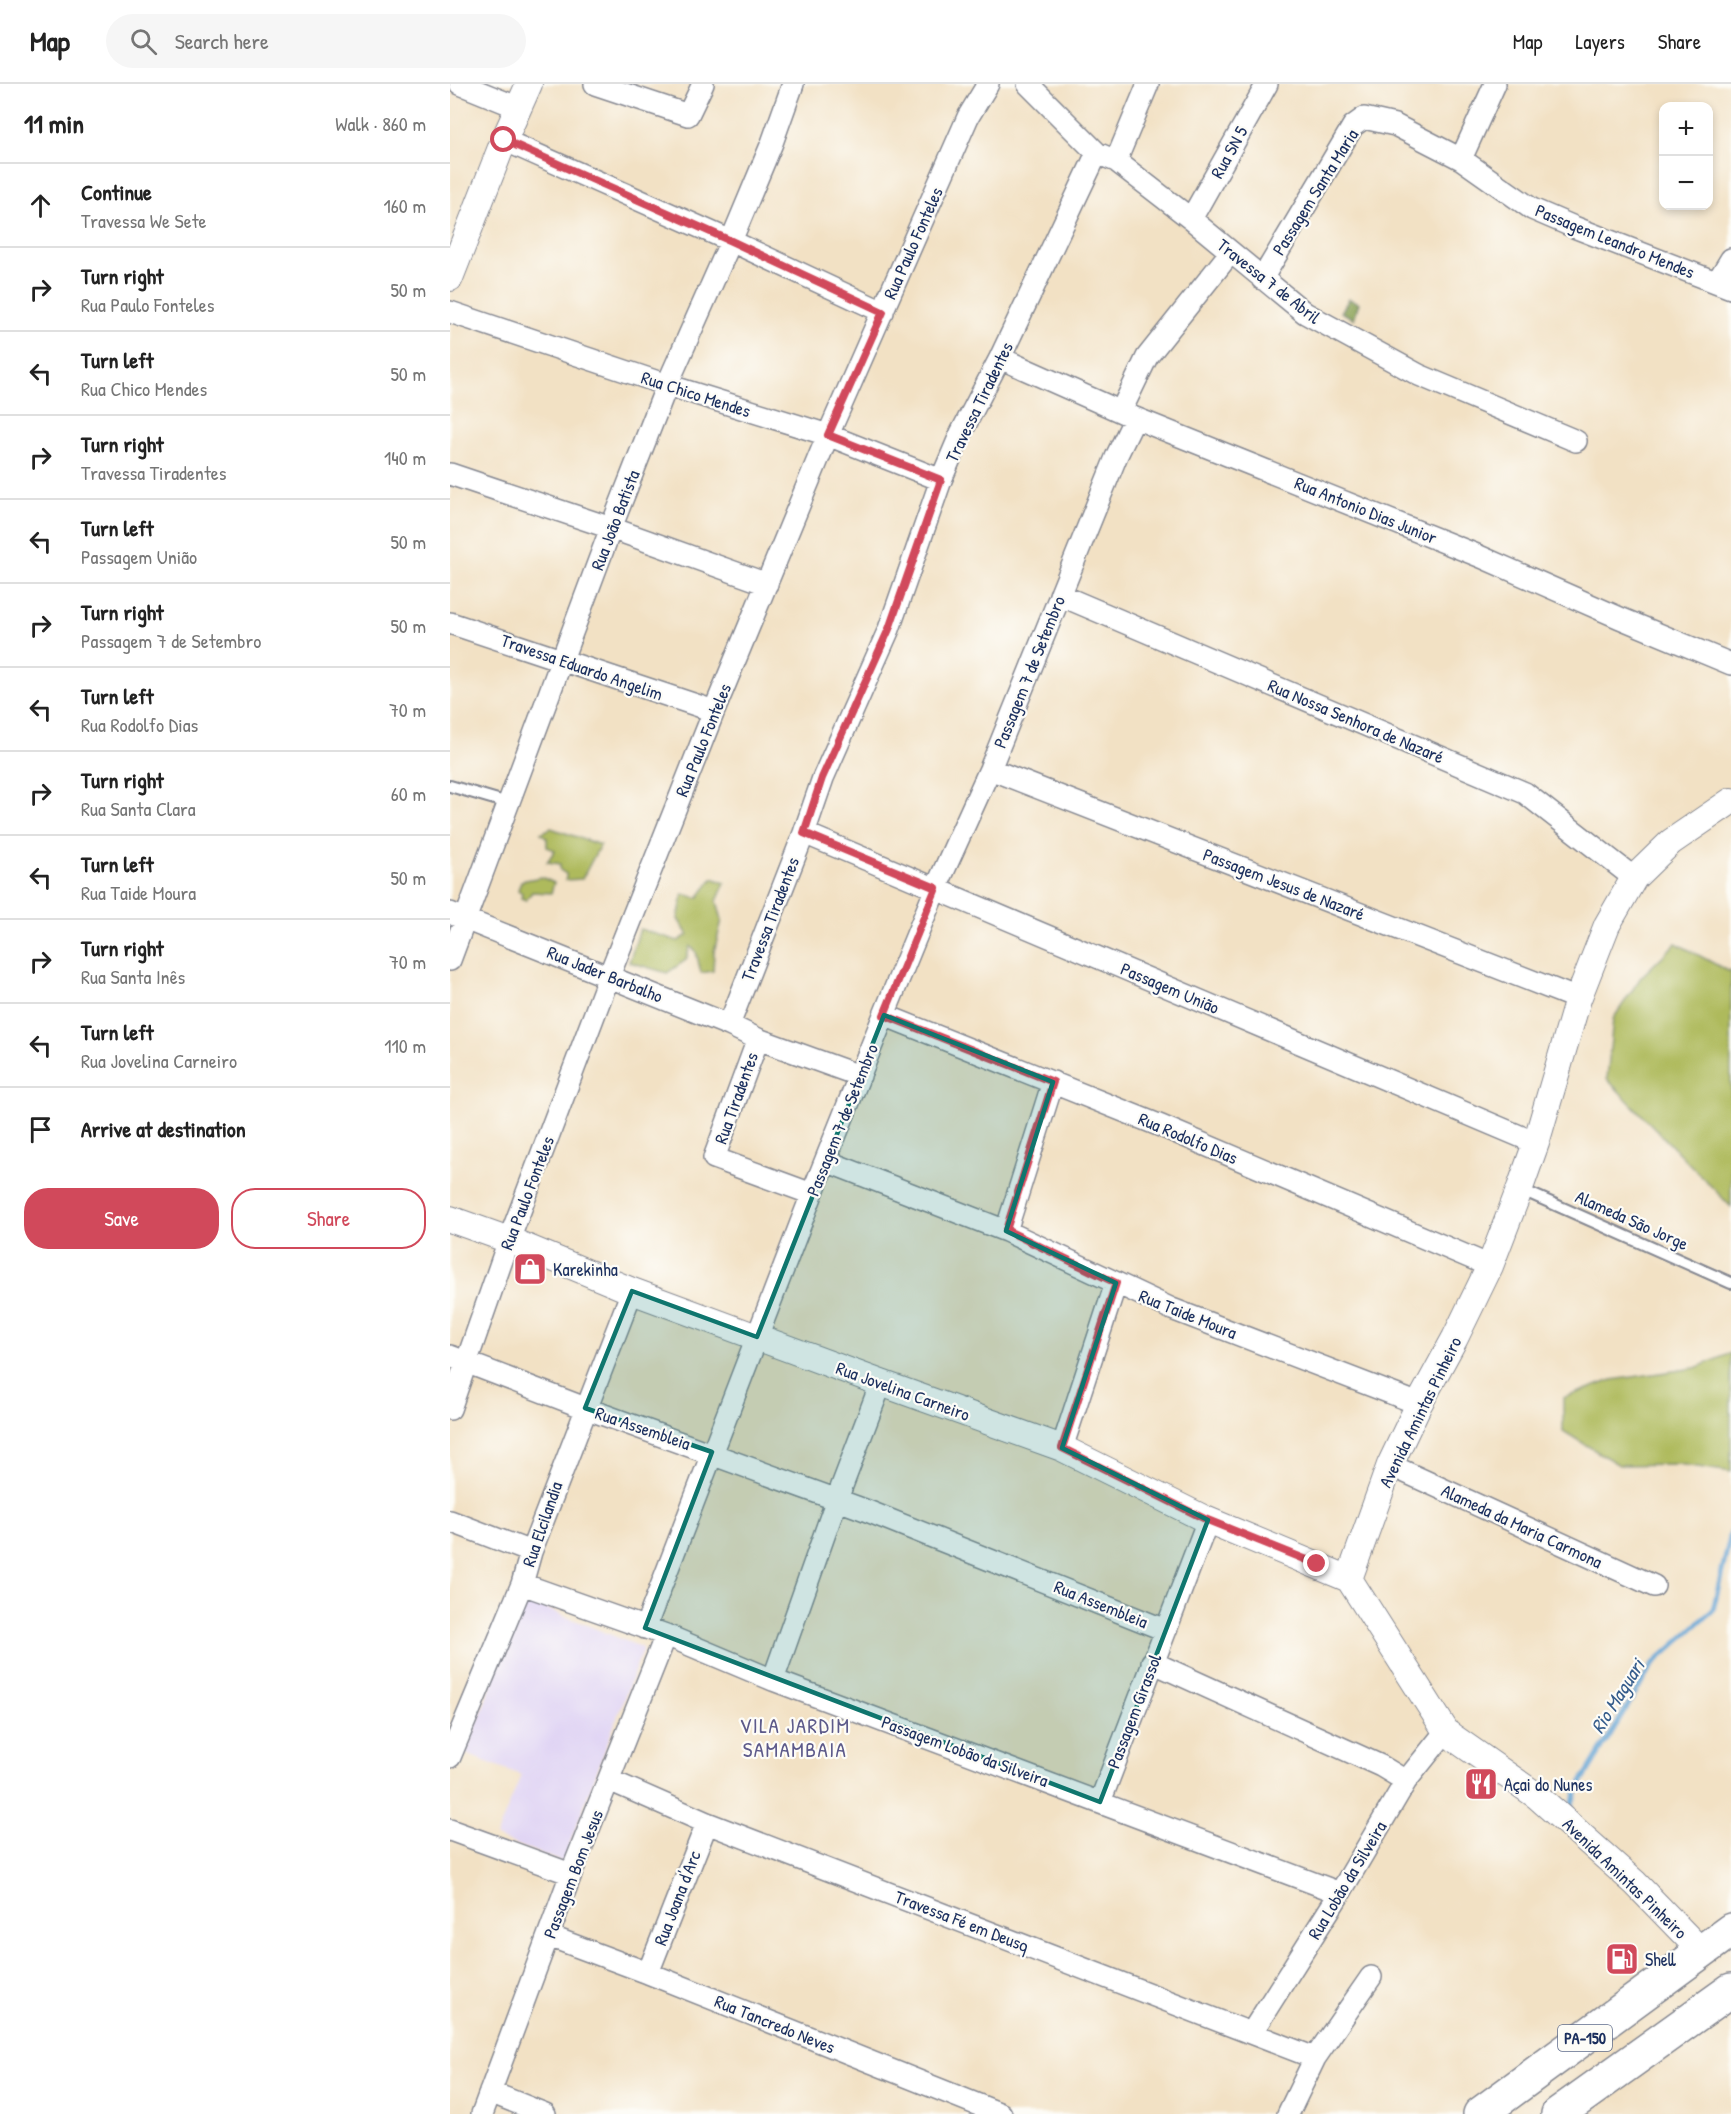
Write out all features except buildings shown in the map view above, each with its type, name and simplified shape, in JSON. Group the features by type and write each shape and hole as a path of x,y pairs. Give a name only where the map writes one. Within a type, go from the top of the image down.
{"main road":[{"name":"PA-150","path":"1480,2114 1731,1930"},
{"name":"PA-150","path":"1558,2114 1731,1990"}],"street":[{"path":"460,84 519,108"},
{"path":"450,278 504,140 529,84"},
{"path":"595,84 688,115 703,84"},
{"name":"Rua João Batista","path":"450,960 457,916 508,803 667,385 731,241 794,84"},
{"name":"Rua Paulo Fonteles","path":"450,1409 458,1359 509,1240 609,976 714,711 828,435 968,117 988,84"},
{"name":"Travessa 7 de Abril","path":"1028,84 1106,157 1191,219 1305,313 1409,370 1576,441"},
{"name":"Travessa Tiradentes","path":"729,1025 804,833 822,778 889,629 941,480 1000,358 1106,157 1148,84"},
{"name":"Rua SN 5","path":"1191,219 1267,84"},
{"path":"1461,159 1495,84"},
{"name":"Passagem Santa Maria","path":"1262,279 1353,126 1364,118 1376,119"},
{"name":"Passagem Leandro Mendes","path":"1376,119 1395,125 1461,159 1532,209 1724,285"},
{"path":"504,140 731,241 883,312"},
{"name":"Passagem 7 de Setembro","path":"645,1628 812,1194 884,1015 936,888 990,769 1117,455 1147,357 1230,253"},
{"path":"1724,285 1731,259"},
{"name":"Rua Chico Mendes","path":"450,312 667,385 828,435 941,480"},
{"name":"Rua Antonio Dias Junior","path":"1000,358 1128,415 1479,556 1731,664"},
{"path":"450,474 767,584"},
{"name":"Rua Nossa Senhora de Nazaré","path":"1060,595 1525,793 1634,878"},
{"name":"Travessa Eduardo Angelim","path":"450,622 714,711"},
{"name":"Passagem Jesus de Nazaré","path":"990,769 1578,999"},
{"name":"Avenida Amintas Pinheiro","path":"1702,1952 1635,1883 1537,1796 1446,1731 1349,1579 1390,1465 1490,1266 1536,1143 1578,999 1607,925 1634,878 1671,842 1731,801"},
{"name":"Passagem União","path":"804,833 1536,1143"},
{"name":"Rua Jader Barbalho","path":"457,916 729,1025 758,1039 860,1076"},
{"name":"Rua Rodolfo Dias","path":"884,1015 1053,1082 1490,1266"},
{"name":"Rua Tiradentes","path":"758,1039 714,1158 812,1194"},
{"path":"1006,1230 1053,1082"},
{"name":"Rua Taide Moura","path":"826,1161 1006,1230 1172,1309 1419,1404"},
{"name":"Rua Jovelina Carneiro","path":"450,1218 632,1291 1062,1448 1208,1520 1349,1579"},
{"path":"1062,1448 1116,1283"},
{"name":"Rua Elcilandia","path":"450,1757 522,1584 531,1552 585,1408 632,1291"},
{"name":"Rua Assembleia","path":"458,1359 585,1408 837,1499 1165,1630"},
{"path":"773,1680 881,1383"},
{"name":"Alameda da Maria Carmona","path":"1390,1465 1654,1586"},
{"name":"Passagem Girassol","path":"1100,1802 1208,1520"},
{"path":"450,1521 531,1552"},
{"name":"Passagem Lobão da Silveira","path":"522,1584 666,1635 773,1680 1340,1893"},
{"name":"Passagem Bom Jesus","path":"482,2114 571,1874 666,1635"},
{"path":"1152,1662 1382,1766 1406,1782"},
{"name":"Rua Lobão da Silveira","path":"1252,2032 1340,1893 1406,1782 1446,1731"},
{"name":"Travessa Fé em Deusq","path":"609,1780 706,1823 1315,2058"},
{"name":"Rua Joana d'Arc","path":"648,1973 706,1823"},
{"path":"450,1830 571,1874"},
{"name":"Rua Tancredo Neves","path":"549,1936 648,1973 1001,2114"},
{"path":"1288,2114 1315,2058 1371,1977"},
{"path":"490,2092 545,2114"}],"lane":[{"path":"450,786 508,803"},
{"name":"Alameda São Jorge","path":"1520,1188 1731,1283"}],"highlighted area":[{"path":"884,1015 1053,1082 1006,1231 1116,1283 1062,1448 1208,1520 1100,1802 645,1628 712,1452 585,1408 632,1291 757,1337"}],"shaded area":[{"path":"523,1599 643,1648 563,1862 496,1837 521,1775 466,1754"}],"green space":[{"path":"1349,299 1359,303 1354,319 1341,312"},
{"path":"551,828 600,845 582,879 566,880 566,874 560,870 560,864 547,862 555,850 547,847 547,838 541,833"},
{"path":"541,877 554,883 551,893 532,892 526,900 521,898 522,893 518,890 521,881"},
{"path":"713,878 725,883 717,901 722,920 714,952 713,971 701,973 696,952 690,946 686,960 667,973 629,962 640,929 678,941 688,935 678,919 683,894 698,898"},
{"path":"1676,943 1728,971 1731,970 1731,1207 1607,1079 1613,1019 1641,977"},
{"path":"1731,1353 1731,1472 1677,1464 1619,1465 1563,1431 1563,1398 1612,1380 1695,1368"}],"waterway":[{"name":"Rio Maguari","path":"1568,1814 1578,1788 1653,1664 1713,1610 1731,1533"}],"place":[{"name":"Karekinha","path":"530,1269"},
{"name":"Açai do Nunes","path":"1481,1784"},
{"name":"Shell","path":"1622,1959"}],"district":[{"name":"VILA JARDIM SAMAMBAIA","path":"795,1737"}],"route":[{"path":"504,140 731,241 883,312 828,435 941,480 889,629 822,778 804,833 936,888 884,1015 1053,1082 1006,1230 1116,1283 1062,1448 1205,1519 1317,1564"}]}
